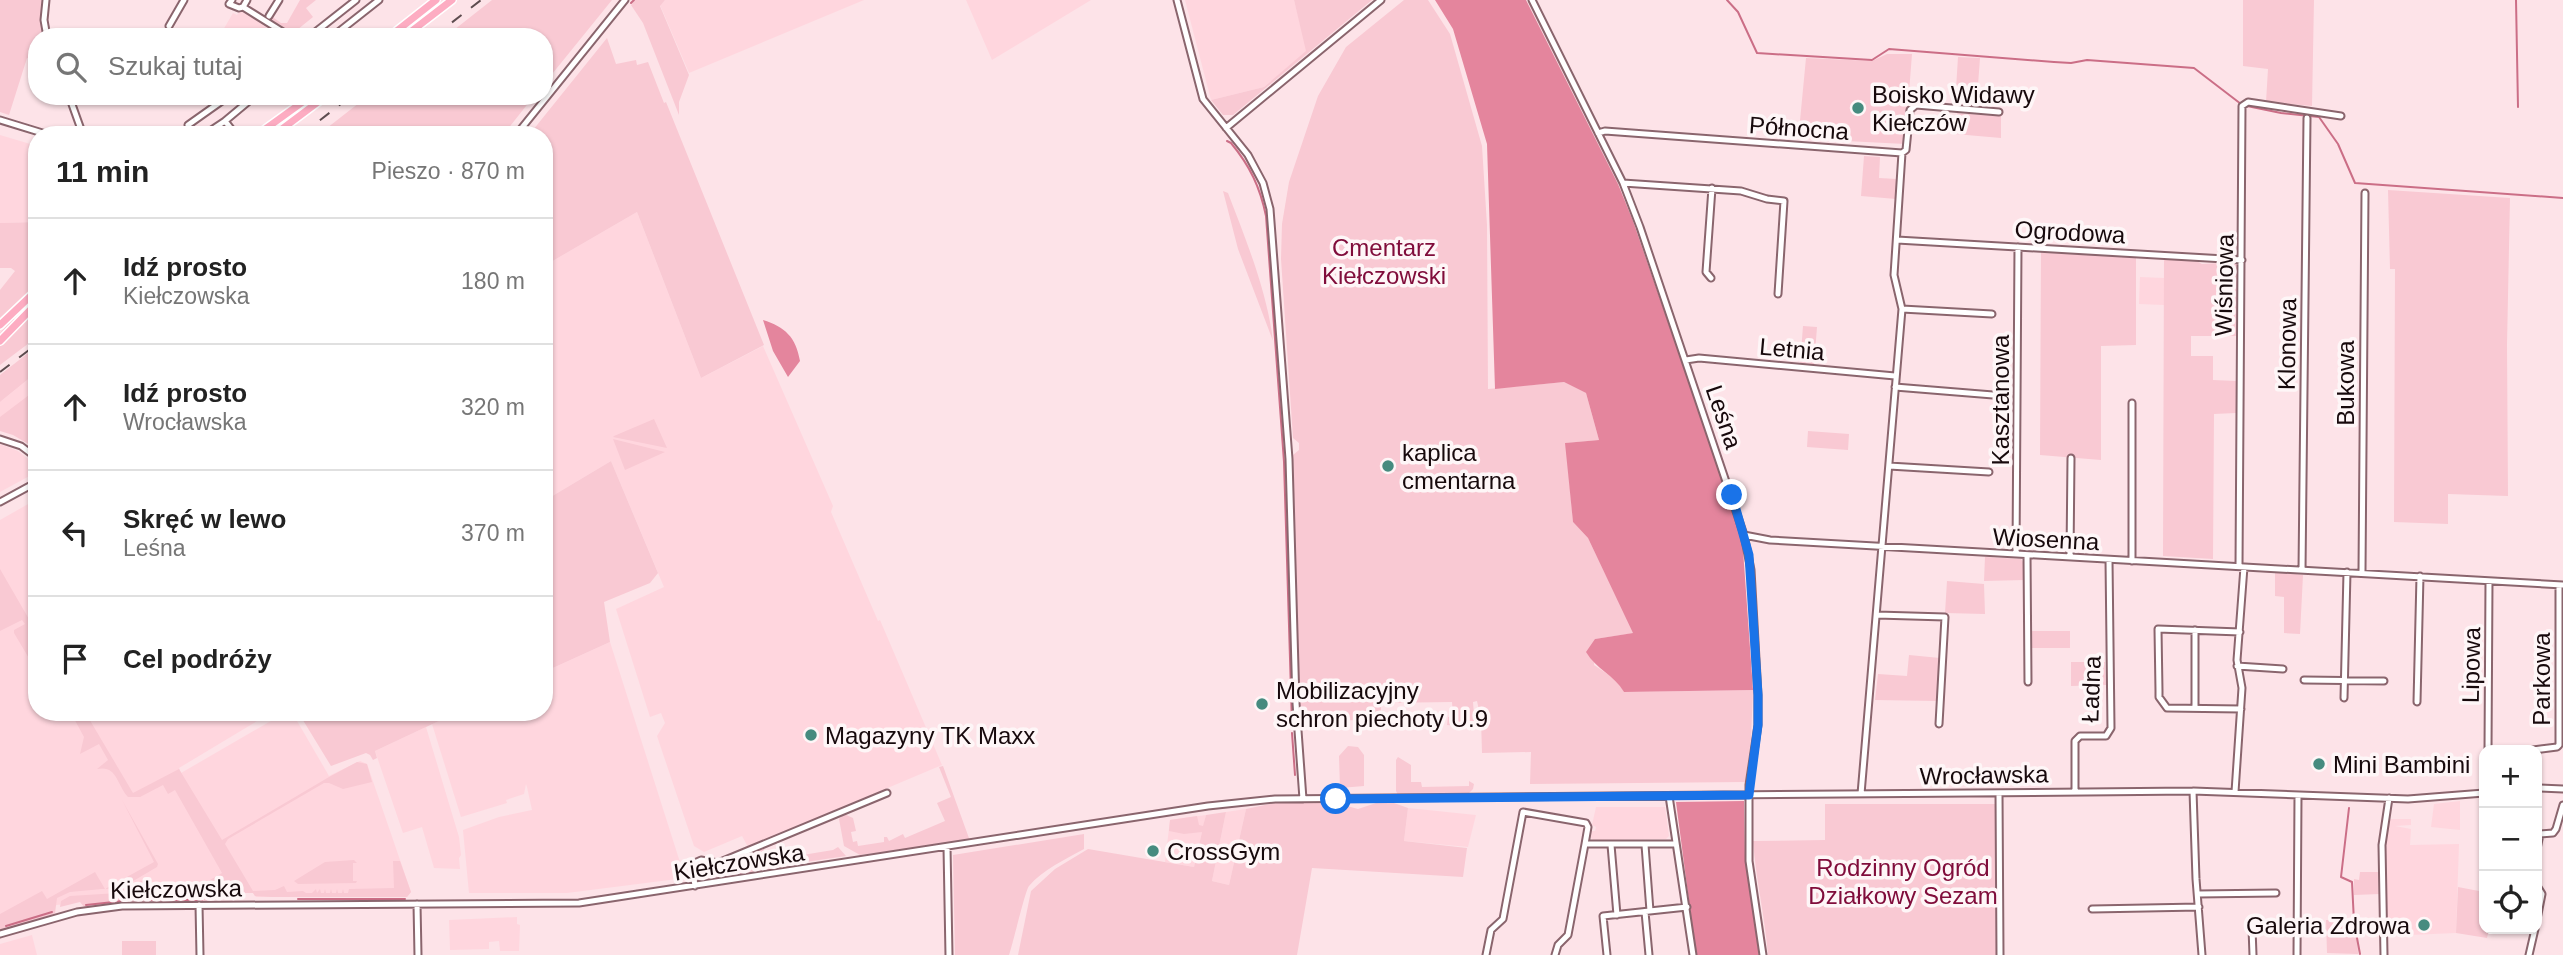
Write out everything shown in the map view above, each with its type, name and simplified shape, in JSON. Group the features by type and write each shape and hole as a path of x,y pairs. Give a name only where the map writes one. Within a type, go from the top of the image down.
{"main road":[{"path":"400,28 436,0"},
{"path":"416,28 452,0"},
{"path":"269,126 298,105"},
{"path":"286,126 314,105"},
{"path":"0,325 28,298"},
{"path":"0,341 28,311"}],"street":[{"path":"45,28 46,0"},
{"path":"169,26 184,0"},
{"path":"232,0 229,4 243,7 277,28"},
{"path":"243,7 247,0"},
{"path":"269,16 279,0"},
{"path":"343,28 379,0"},
{"path":"553,89 625,0"},
{"path":"1177,0 1203,99 1257,171 1270,209 1289,459 1296,703 1303,799"},
{"path":"1226,128 1381,0"},
{"name":"Leśna","path":"1532,0 1623,183 1656,269 1744,535 1751,570 1758,695 1758,725 1749,795 1749,861 1763,955"},
{"path":"320,28 353,1"},
{"name":"Wiśniowa","path":"2235,792 2242,688 2237,666 2241,566 2242,109 2244,103 2341,116"},
{"path":"72,105 80,126"},
{"path":"188,125 216,105"},
{"path":"218,126 244,105"},
{"path":"523,126 540,105"},
{"path":"1861,794 1902,309 1894,275 1902,153 1906,150 1910,110 1916,105 1999,112"},
{"name":"Klonowa","path":"2302,570 2307,118"},
{"path":"0,120 28,129"},
{"path":"225,121 229,126"},
{"name":"Północna","path":"1598,133 1605,131 1902,153"},
{"path":"1623,183 1741,191 1784,201 1778,294"},
{"path":"1711,278 1706,272 1712,188"},
{"name":"Bukowa","path":"2361,572 2365,193"},
{"name":"Ogrodowa","path":"1897,240 2242,260"},
{"name":"Kasztanowa","path":"2016,554 2018,247"},
{"path":"1902,309 1992,314"},
{"name":"Letnia","path":"1686,360 1699,358 1895,376"},
{"path":"1895,387 1993,395"},
{"path":"2132,403 2132,561"},
{"path":"0,439 28,451"},
{"path":"2070,556 2071,458"},
{"path":"1889,466 1989,472"},
{"path":"0,502 28,487"},
{"name":"Wiosenna","path":"1744,535 1770,540 2561,585"},
{"path":"2027,555 2028,682"},
{"name":"Ładna","path":"2075,792 2075,741 2080,736 2106,736 2111,728 2109,560"},
{"path":"2344,698 2347,572"},
{"path":"2417,702 2420,576"},
{"name":"Lipowa","path":"2488,745 2489,581"},
{"name":"Parkowa","path":"2542,749 2559,745 2561,585"},
{"path":"1877,615 1945,618 1939,724"},
{"path":"2240,632 2158,629 2159,697 2167,708 2241,709"},
{"path":"2194,708 2195,630"},
{"path":"2237,666 2283,669"},
{"path":"2304,680 2384,681"},
{"path":"2542,788 2563,789"},
{"path":"2193,791 2202,955"},
{"name":"Wrocławska","path":"1483,797 2193,791 2389,799 2479,793"},
{"path":"695,886 692,864 701,860 718,863 887,793"},
{"path":"1999,793 2000,955"},
{"path":"1669,796 1693,955"},
{"path":"2297,955 2298,796"},
{"name":"Kiełczowska","path":"0,934 92,909 141,905 566,904 1208,806 1265,800 1483,797"},
{"path":"2384,955 2382,845 2389,799"},
{"path":"2542,834 2556,830 2563,805"},
{"path":"1486,955 1492,928 1503,919 1523,813 1586,823 1588,827 1568,935 1558,945 1555,955"},
{"path":"1585,844 1675,844"},
{"path":"1611,845 1617,915"},
{"path":"1644,845 1650,955"},
{"path":"947,847 949,955"},
{"path":"2198,894 2276,894"},
{"path":"417,904 418,955"},
{"path":"200,905 200,955"},
{"path":"1607,955 1604,916 1687,907"},
{"path":"2092,909 2199,907"},
{"path":"2252,928 2253,955"},
{"path":"2529,955 2534,934"}],"shaded area":[{"path":"665,0 864,0 689,73 660,5"},
{"path":"966,0 1091,0 992,60"},
{"path":"1185,0 1294,0 1307,51 1264,87 1211,100"},
{"path":"1435,0 1526,0 1618,184 1742,536 1753,690 1624,692 1586,652 1595,639 1633,633 1588,538 1573,522 1565,443 1599,440 1586,393 1564,382 1495,389 1487,144 1453,29"},
{"path":"242,8 273,28 224,28 233,13 237,15"},
{"path":"0,135 28,143 28,222 0,223"},
{"path":"637,212 701,378 763,346 833,506 831,512 942,765 748,847 742,836 704,852 694,846 657,736 665,723 661,713 650,717 616,609 664,587 611,461 553,496 553,261"},
{"path":"2140,277 2164,278 2164,305 2139,304"},
{"path":"763,320 778,326 796,345 800,361 788,377 773,351"},
{"path":"28,379 28,438 0,427 0,402"},
{"path":"0,444 18,451 28,459 28,477 0,492"},
{"path":"28,504 28,721 257,721 179,768 181,773 271,721 297,721 329,776 360,761 367,764 411,892 407,897 256,897 253,893 129,894 57,905 0,922 0,520"},
{"path":"610,642 685,878 567,893 469,893 463,830 499,817 532,810 527,787 526,784 524,794 506,800 507,803 461,817 432,724 438,721 553,721 553,668"},
{"path":"426,727 459,837 460,869 434,868 422,827 403,833 375,751"},
{"path":"1744,801 1745,857 1759,955 1696,955 1676,802"},
{"path":"2460,801 2460,830 2431,827 2434,804"},
{"path":"1596,807 1665,807 1669,836 1666,839 1593,840 1590,837 1591,831 1595,831 1596,827 1592,825"},
{"path":"1408,808 1476,815 1468,847 1404,841"},
{"path":"1246,809 1229,885 1212,881 1226,812"},
{"path":"1206,815 1194,867 1165,862 1170,820"},
{"path":"2390,819 2411,819 2411,825 2395,826 2411,829 2410,845 2459,844 2456,933 2387,936 2385,848"},
{"path":"517,917 517,924 520,925 519,951 500,951 499,941 489,942 489,949 450,950 449,920"},
{"path":"32,935 37,955 0,955 0,944"}],"green space":[{"path":"0,0 44,0 42,28 28,28 28,58 9,115 0,112"},
{"path":"300,0 316,0 306,8 313,17 299,28 282,28 271,22 271,16 281,23 287,23"},
{"path":"492,0 612,0 553,73 553,28 456,28"},
{"path":"635,0 665,0 660,6 689,75 679,102 679,115 643,23 631,5"},
{"path":"1294,0 1372,0 1233,115 1223,115 1211,100 1264,87 1306,51"},
{"name":"Cmentarz Kiełczowski","path":"1404,0 1428,0 1450,34 1482,146 1487,225 1488,389 1564,382 1586,393 1599,440 1566,443 1573,522 1588,538 1634,633 1595,639 1594,665 1618,681 1624,692 1753,690 1751,739 1745,782 1530,784 1531,752 1482,753 1481,719 1477,701 1473,702 1475,728 1470,731 1470,727 1447,725 1448,717 1453,716 1452,702 1381,703 1381,720 1374,725 1366,725 1365,720 1305,721 1305,725 1300,722 1293,455 1299,450 1299,443 1293,438 1281,259 1282,224 1289,182 1318,96 1346,47"},
{"path":"2243,0 2314,0 2312,106 2266,102 2268,69 2243,66"},
{"path":"607,38 616,64 636,60 637,65 648,62 764,345 701,378 637,212 553,261 553,126 536,126"},
{"path":"1887,54 1912,54 1905,144 1807,139 1799,131 1806,58 1872,61"},
{"path":"1958,57 1980,58 1978,85 1975,85 1972,107 1955,105"},
{"path":"356,105 527,105 510,126 330,126"},
{"path":"1957,113 2001,116 2001,138 1955,134"},
{"path":"1864,156 1880,157 1879,178 1897,179 1896,199 1861,196"},
{"path":"2388,190 2510,198 2508,496 2448,494 2448,524 2394,522 2395,269 2390,269"},
{"path":"1223,191 1228,193 1255,266 1273,341 1238,249"},
{"path":"28,222 28,293 6,314 21,323 28,316 28,344 0,365 0,333 6,326 0,321 0,290 15,271 11,268 0,268 0,223"},
{"path":"2041,250 2136,258 2136,345 2101,346 2101,460 2040,455"},
{"path":"2164,257 2193,259 2202,264 2238,262 2236,336 2191,336 2191,356 2213,356 2213,380 2236,381 2236,413 2214,414 2213,559 2163,556"},
{"path":"1803,326 1817,327 1814,366 1800,365"},
{"path":"28,353 28,379 0,402 0,375"},
{"path":"28,396 28,444 0,431 0,417"},
{"path":"654,419 667,448 613,437 614,436"},
{"path":"1808,431 1849,434 1848,450 1807,447"},
{"path":"613,439 665,452 625,470"},
{"path":"611,461 658,573 650,583 604,602 610,642 553,668 553,496"},
{"path":"1985,557 2021,559 2024,580 1984,581"},
{"path":"0,569 28,617 28,657 14,633 14,630 25,624 22,620 0,631"},
{"path":"2275,571 2303,575 2300,634 2284,633 2284,597 2275,596"},
{"path":"1947,581 1984,584 1985,614 1945,613"},
{"path":"2031,631 2070,631 2070,648 2031,648"},
{"path":"1909,655 1940,658 1937,701 1875,700 1878,674 1907,676"},
{"path":"2071,662 2105,662 2106,685 2071,686"},
{"path":"75,721 90,721 133,793 179,769 222,840 357,762 367,764 372,782 343,789 324,783 228,839 225,844 253,891 275,890 284,886 287,892 306,893 312,893 316,889 317,893 320,889 321,893 324,893 325,889 326,893 330,893 331,889 332,893 336,893 337,889 338,893 342,893 343,889 344,893 348,893 349,889 394,888 393,861 400,861 411,892 407,897 272,897 237,893 235,896 208,901 118,904 85,908 80,902 60,907 61,901 70,896 118,893 142,881 148,891 164,882 173,889 196,888 222,873 175,790 168,794 163,785 140,797 128,797 112,772 104,768 97,769 108,760 99,744 80,754 84,737"},
{"path":"304,721 439,721 375,751 377,758 373,760 366,753 331,766"},
{"path":"1348,746 1358,747 1364,755 1364,786 1340,788 1339,756"},
{"path":"1398,757 1411,765 1411,782 1421,782 1422,787 1469,786 1469,781 1474,784 1473,789 1468,794 1398,795"},
{"path":"943,766 970,841 860,855 844,846 839,819 844,814 853,818 856,831 851,832 853,842 857,841 858,846 884,842 884,837 889,841 903,834 905,838 945,821 937,803 951,797 939,767"},
{"path":"122,800 158,864 123,887 106,889 154,862"},
{"path":"1379,802 1408,808 1404,841 1467,848 1463,877 1312,868 1297,955 1018,955 1031,891 1055,869 1088,849 1194,867 1202,832 1184,834 1169,831 1170,820 1197,816 1199,825 1203,826 1206,815 1226,812 1212,881 1229,885 1246,809 1274,803 1336,803 1358,809"},
{"name":"Rodzinny Ogród Działkowy Sezam","path":"1825,804 1995,804 1997,955 1768,955 1753,841 1825,840"},
{"path":"1084,834 1084,849 1047,870 1029,886 1009,955 955,955 953,855"},
{"path":"838,847 846,856 759,869 751,874 705,878 699,871 702,866 722,866 764,848 766,861"},
{"path":"354,860 357,863 353,863 353,881 357,881 356,883 298,884 294,881 325,862"},
{"path":"95,872 105,889 70,892 57,898 55,913 50,916 0,931 0,914 42,891 47,899"},
{"path":"2360,872 2380,872 2380,894 2354,895 2354,879 2359,880"},
{"path":"2458,887 2479,891 2479,934 2488,934 2487,938 2456,933"},
{"path":"2326,920 2351,920 2357,937 2358,954 2327,953"},
{"path":"122,941 156,941 156,955 122,955"}],"waterway":[{"path":"631,3 634,0"},
{"path":"1727,0 1738,12 1757,53 1872,60 1889,49 2054,62 2087,60 2194,68 2241,104"},
{"path":"2516,0 2518,107"},
{"path":"2247,106 2319,117 2338,144 2355,183 2563,198"},
{"path":"1227,141 1249,169 1261,196 1266,216 1284,462 1292,724"},
{"path":"1292,733 1295,775"},
{"path":"2349,808 2341,877 2352,882 2354,922 2360,954"},
{"path":"298,899 405,899"},
{"path":"86,905 132,900 202,900"},
{"path":"6,926 52,912"}],"railway":[{"path":"445,28 481,0"},
{"path":"313,126 339,105"},
{"path":"0,372 28,351"}],"place":[{"name":"Boisko Widawy Kiełczów","path":"1858,108"},
{"name":"kaplica cmentarna","path":"1388,466"},
{"name":"Mobilizacyjny schron piechoty U.9","path":"1262,704"},
{"name":"Magazyny TK Maxx","path":"811,735"},
{"name":"Mini Bambini","path":"2319,764"},
{"name":"CrossGym","path":"1153,851"},
{"name":"Galeria Zdrowa","path":"2424,925"}],"route":[{"path":"1336,799 1749,795 1758,725 1751,570 1732,495"}]}
